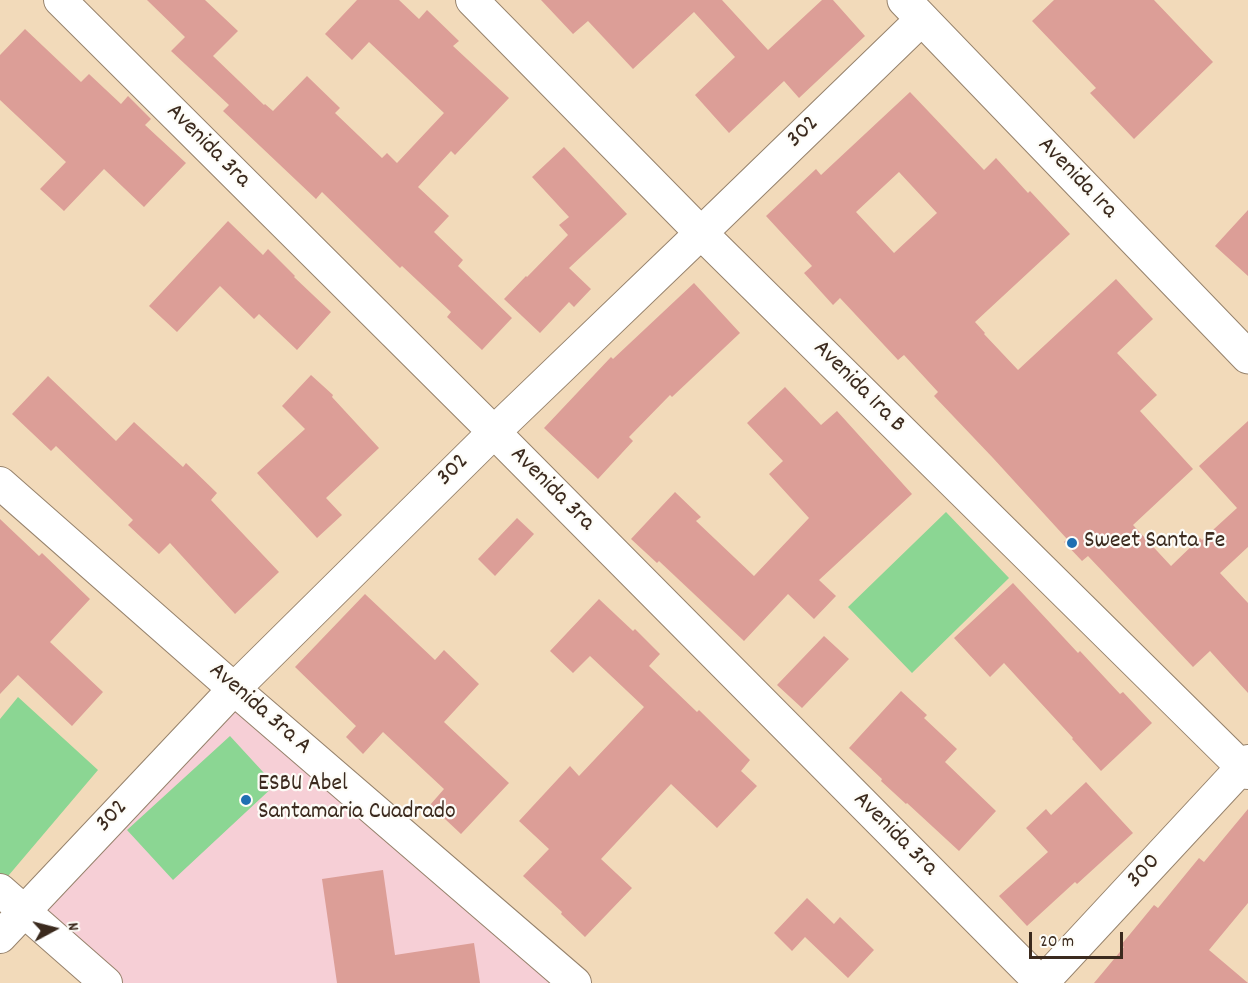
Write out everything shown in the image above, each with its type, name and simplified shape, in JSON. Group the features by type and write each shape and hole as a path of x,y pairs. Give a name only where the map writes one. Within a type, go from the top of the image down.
{"street":[{"name":"Avenida 3ra","path":"60,0 1042,983"},
{"name":"Avenida 1ra B","path":"472,0 701,233 1246,767"},
{"name":"302","path":"0,937 234,689 494,432 701,233 913,9"},
{"name":"Avenida 1ra","path":"913,9 1248,357"},
{"name":"Avenida 3ra A","path":"0,483 234,689 575,983"},
{"name":"300","path":"1042,983 1246,767"},
{"path":"0,890 106,983"}],"shaded area":[{"name":"ESBU Abel Santamaria Cuadrado","path":"234,689 558,969 548,983 106,983 25,911"}],"green space":[{"path":"946,512 1009,578 912,673 848,607"},
{"path":"18,697 98,770 3,882 0,880 0,719"},
{"path":"230,736 275,785 173,880 127,830"}],"building":[{"path":"147,0 205,0 238,31 213,56 264,105 273,111 307,76 340,108 335,113 382,158 387,153 397,163 444,113 369,42 352,60 325,34 357,0 399,0 419,19 427,10 459,41 453,46 509,98 455,155 451,151 418,187 449,216 434,232 463,260 458,266 512,318 482,350 447,317 451,312 402,266 400,268 322,192 316,199 223,111 229,105 171,51 185,37"},
{"path":"541,0 722,0 768,50 822,0 833,0 865,36 799,98 784,81 729,133 695,95 735,57 694,12 633,69 588,21 573,34"},
{"path":"1054,0 1154,0 1213,62 1134,139 1090,93 1096,88 1032,21"},
{"path":"25,29 81,82 89,74 121,104 128,96 151,119 145,125 186,163 144,207 104,169 64,211 40,189 66,162 0,100 0,55"},
{"path":"910,92 984,170 996,158 1070,234 975,322 1018,370 1116,279 1153,319 1117,353 1157,395 1140,411 1193,469 1133,525 1171,566 1200,538 1202,540 1237,508 1199,466 1248,421 1248,547 1220,573 1248,603 1248,693 1210,651 1193,667 1088,556 1082,561 1064,542 1067,539 934,396 938,392 904,355 898,360 840,298 833,305 804,273 812,266 766,216 816,169 821,175","holes":["899,172 937,213 894,253 856,212"]},
{"path":"564,147 627,214 569,268 591,289 574,307 569,302 540,333 504,299 568,235 559,225 569,217 532,177"},
{"path":"1248,210 1248,276 1215,246"},
{"path":"228,221 263,255 268,249 331,312 297,350 259,314 254,319 220,286 177,332 149,306"},
{"path":"694,283 740,333 672,397 670,395 629,437 633,441 598,479 544,428 611,357 613,359"},
{"path":"311,375 333,395 332,397 379,448 326,498 342,515 317,538 257,473 305,429 282,406"},
{"path":"48,376 116,441 134,422 183,467 186,463 217,493 211,500 279,572 235,614 170,543 159,554 128,525 133,520 56,446 51,451 12,414"},
{"path":"785,387 821,425 837,411 912,494 819,580 836,596 814,619 788,594 744,641 659,561 657,563 631,539 675,492 701,517 696,521 754,576 809,518 769,474 783,461 747,423"},
{"path":"517,518 534,534 495,576 478,559"},
{"path":"0,519 39,556 42,553 90,599 50,642 103,692 72,726 18,675 0,694"},
{"path":"1013,583 1078,653 1080,651 1120,694 1123,692 1152,723 1101,771 1004,663 990,677 954,638"},
{"path":"365,594 435,660 444,650 479,684 444,722 509,783 461,834 430,805 444,789 383,732 363,754 346,737 356,726 295,667"},
{"path":"599,599 633,631 635,629 660,654 649,666 697,712 699,710 750,760 741,771 757,786 717,828 671,784 601,859 632,888 585,937 523,876 549,849 519,821 570,766 579,776 644,707 590,656 573,673 550,651"},
{"path":"824,636 849,659 802,708 777,685"},
{"path":"901,691 927,715 924,718 957,749 945,762 996,811 959,851 881,781 882,779 849,748"},
{"path":"1086,782 1133,833 1027,926 999,896 1048,852 1026,828 1046,809 1051,815"},
{"path":"1248,809 1248,903 1209,950 1248,983 1094,983 1124,947 1121,945 1154,905 1158,908 1199,858 1204,862"},
{"path":"383,870 395,955 474,943 480,983 337,983 322,879"},
{"path":"807,898 834,924 840,917 874,950 848,978 805,937 792,951 774,933"}],"place":[{"name":"Sweet Santa Fe","path":"1072,543"},
{"name":"ESBU Abel Santamaria Cuadrado","path":"246,800"}]}
